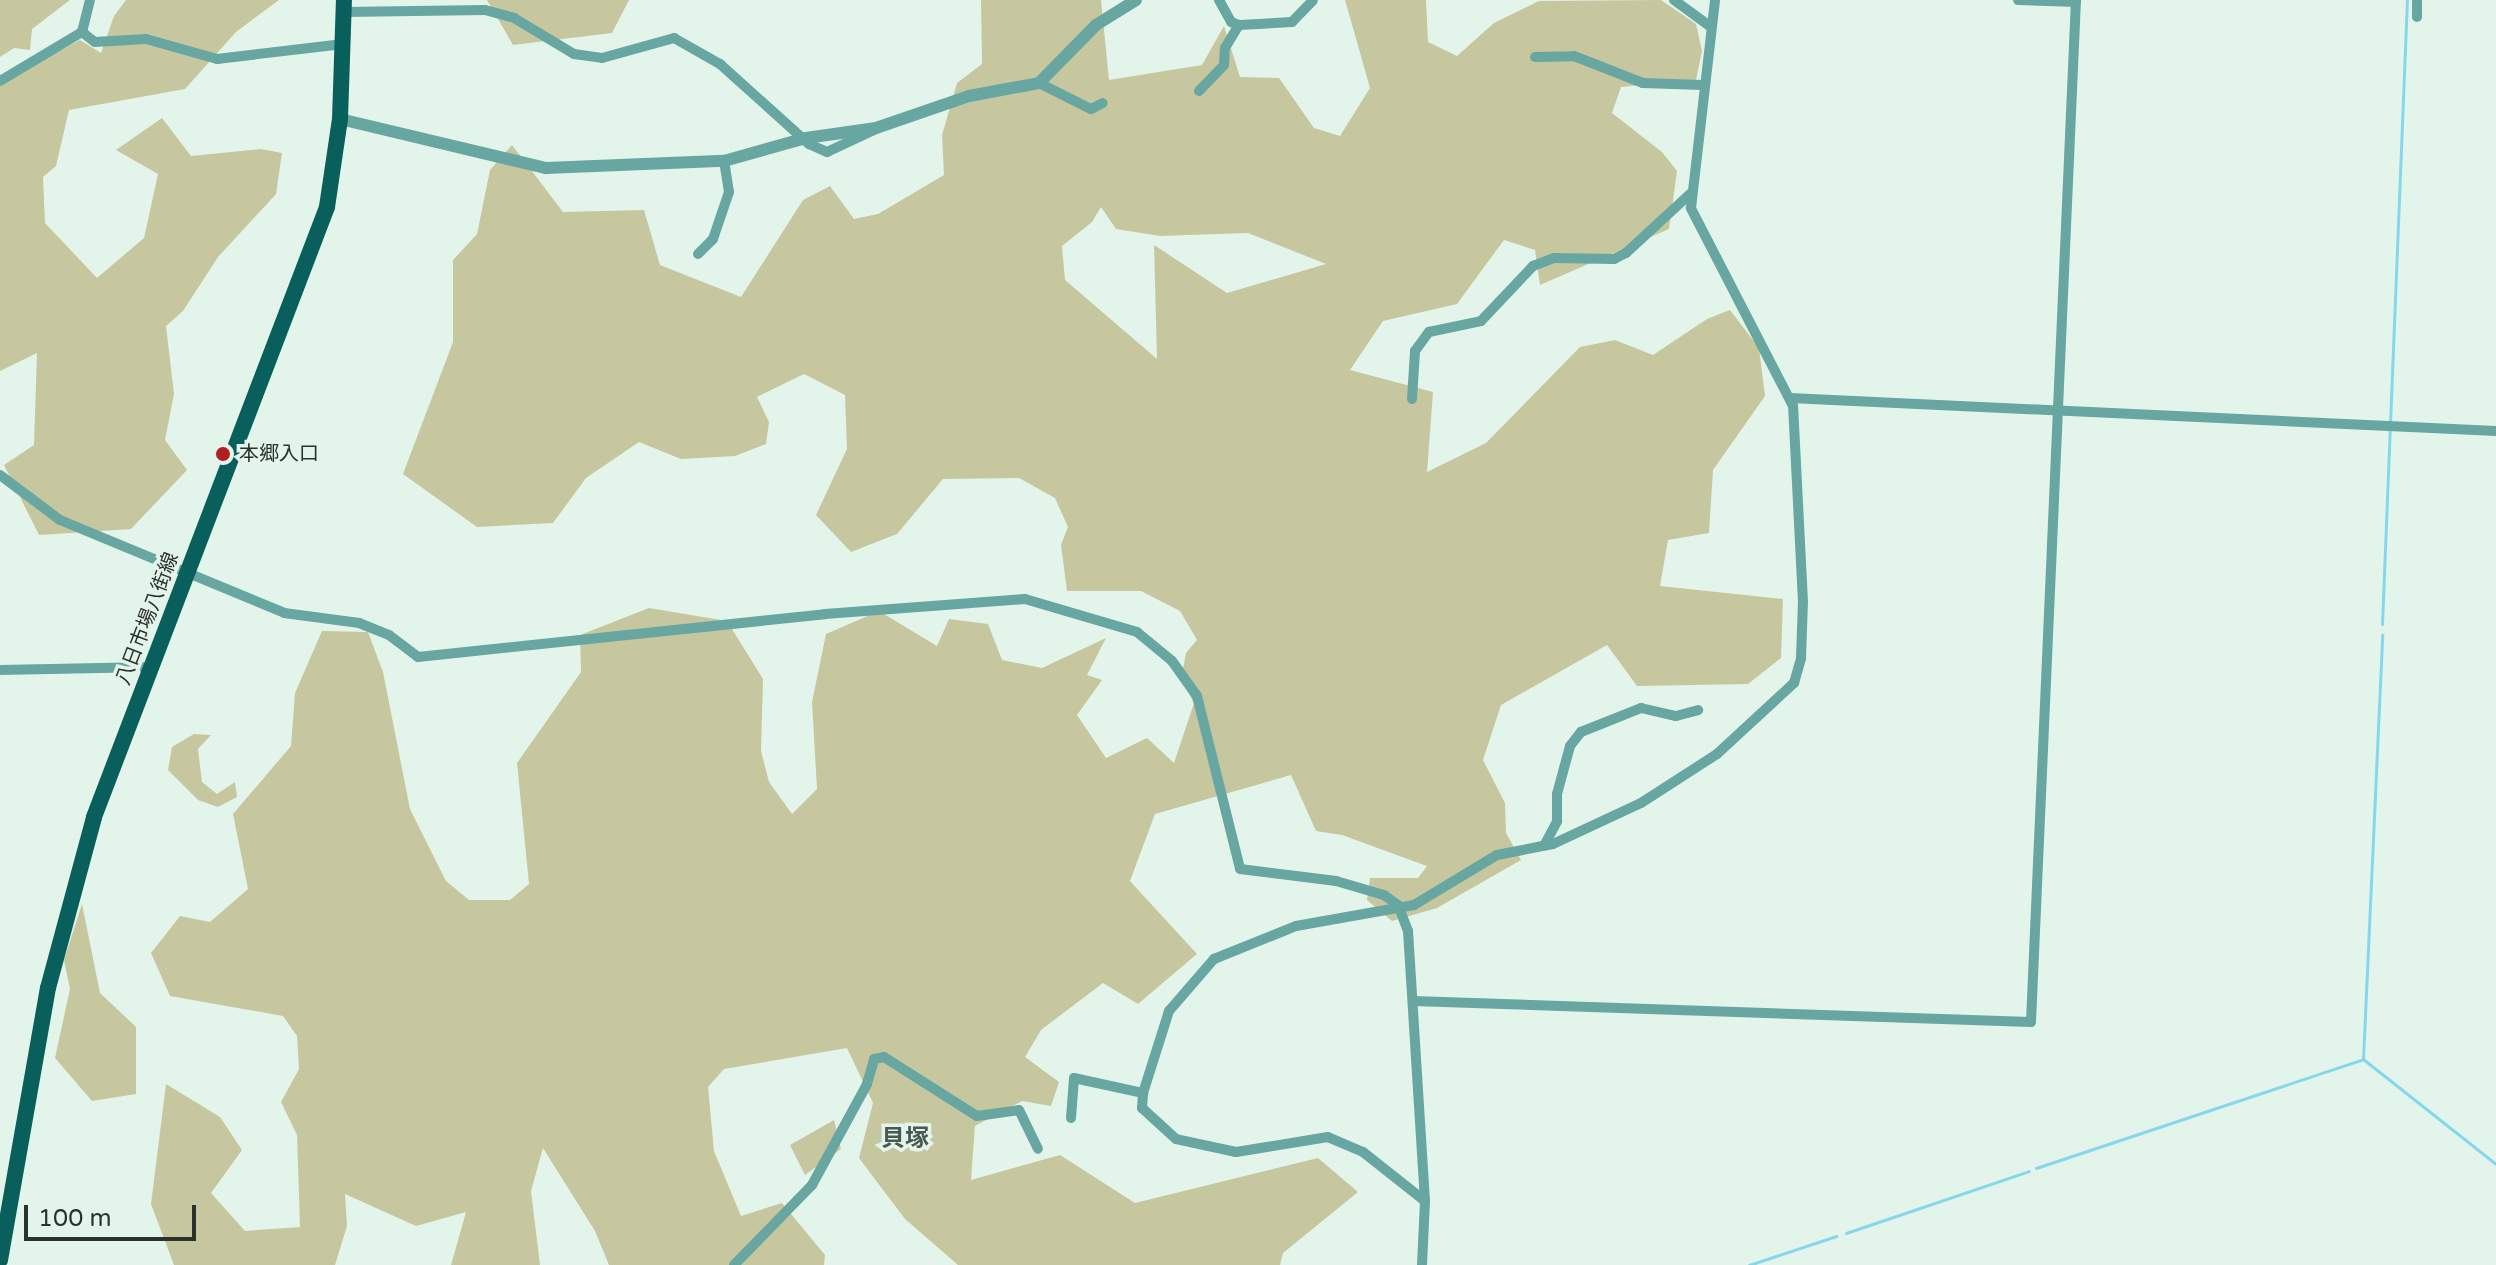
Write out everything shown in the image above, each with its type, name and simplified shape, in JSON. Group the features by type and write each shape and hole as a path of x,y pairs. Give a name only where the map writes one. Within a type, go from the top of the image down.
{"main road":[{"name":"八日市場八街線","path":"0,1260 60,934 94,817 319,232 340,119 344,6"}],"street":[{"path":"0,81 82,32 90,0"},
{"path":"340,119 546,168 724,161 806,138 876,128 969,96 1039,83 1096,25 1136,0"},
{"path":"1219,0 1231,22 1239,25 1292,22 1313,0"},
{"path":"1674,0 1711,27"},
{"path":"1425,1201 1363,1152 1328,1137 1236,1152 1176,1139 1142,1108 1143,1093 1169,1011 1214,959 1296,926 1398,905 1414,905 1497,855 1545,844 1666,789 1717,754 1794,683 1801,658 1803,602 1790,398 1691,208 1702,85 1715,0"},
{"path":"1413,1001 2031,1022 2076,1 2018,0"},
{"path":"2417,0 2417,17"},
{"path":"344,6 485,10 514,18 574,54 602,58 674,38 720,64 806,138"},
{"path":"1199,91 1224,65 1225,48 1239,25"},
{"path":"82,32 95,42 146,39 217,59 343,44"},
{"path":"1535,57 1574,56 1643,83 1702,85"},
{"path":"1039,83 1091,109 1103,103"},
{"path":"698,254 713,239 729,192 724,161"},
{"path":"1412,399 1415,351 1429,332 1481,321 1533,266 1554,258 1614,259 1626,253 1691,193"},
{"path":"1790,398 2496,431"},
{"path":"0,475 5,485 60,520 284,613 359,623 389,635 418,657 825,614 1025,599 1085,614 1137,632 1185,675 1197,696 1240,869 1336,881 1384,895 1398,905 1408,931 1413,1001 1425,1201 1422,1265"},
{"path":"0,670 151,667"},
{"path":"1545,844 1557,821 1557,794 1570,746 1581,732 1641,708 1676,716 1698,710"},
{"path":"734,1265 812,1185 867,1084 874,1059 884,1057 977,1116 1019,1110 1038,1149"},
{"path":"1071,1118 1074,1078 1143,1093"}],"green space":[{"path":"0,0 70,0 32,29 30,50 14,48 0,57"},
{"path":"126,0 279,0 236,32 185,89 69,110 56,166 43,177 45,223 97,278 144,238 158,174 116,150 162,118 191,156 261,149 282,153 276,194 218,257 183,311 166,326 174,394 165,440 187,470 131,529 39,535 4,465 34,445 37,353 0,371 0,77 23,70 80,40 101,53 114,16"},
{"path":"487,0 629,0 612,33 513,45"},
{"path":"981,0 1101,0 1109,80 1202,65 1224,26 1240,77 1279,78 1314,128 1340,136 1370,88 1345,0 1426,0 1428,42 1457,56 1494,23 1539,1 1661,0 1696,24 1702,51 1696,80 1621,87 1612,113 1662,152 1677,171 1669,229 1540,285 1535,250 1504,240 1457,304 1383,321 1350,370 1433,392 1427,472 1486,443 1580,347 1615,340 1653,355 1707,319 1730,310 1759,348 1765,396 1713,470 1709,533 1668,540 1660,586 1783,599 1781,658 1748,684 1637,686 1607,645 1501,705 1483,760 1505,803 1506,833 1521,860 1437,908 1392,921 1367,900 1370,878 1418,878 1427,866 1342,835 1316,831 1291,775 1155,814 1130,881 1197,954 1138,1004 1103,983 1041,1030 1025,1057 1059,1082 1051,1106 1022,1101 975,1126 971,1180 1060,1155 1135,1203 1318,1158 1358,1192 1283,1253 1280,1265 958,1265 905,1219 859,1158 873,1103 847,1048 724,1069 708,1087 714,1151 741,1216 782,1203 825,1255 824,1265 609,1265 595,1231 543,1148 531,1191 540,1265 451,1265 466,1212 416,1226 345,1194 347,1226 335,1265 174,1265 151,1204 166,1084 220,1117 242,1150 211,1193 245,1231 300,1227 297,1135 281,1102 299,1069 297,1036 283,1016 170,996 151,953 180,916 210,922 248,889 233,814 291,746 295,693 322,631 368,632 383,672 410,809 446,881 469,900 510,900 529,884 517,763 581,672 580,635 649,608 727,621 763,679 761,751 769,782 792,814 817,789 812,702 826,634 879,611 937,646 949,619 988,624 1002,660 1042,668 1106,638 1087,675 1102,680 1077,715 1106,758 1147,738 1174,763 1194,703 1181,679 1186,653 1197,640 1180,611 1141,591 1067,591 1061,545 1068,527 1055,498 1019,478 943,479 897,534 851,552 816,515 847,449 845,395 804,374 757,397 769,422 766,444 735,456 681,459 639,442 586,478 553,523 477,527 403,474 453,342 453,260 477,234 490,170 512,145 563,212 644,210 660,265 741,297 803,200 830,186 854,219 878,214 944,175 942,135 957,83 982,64","holes":["1101,207 1116,229 1160,236 1248,233 1326,264 1227,293 1154,245 1157,359 1065,280 1062,246 1092,222"]},
{"path":"194,734 211,735 198,749 202,782 217,794 235,782 237,797 218,807 198,800 168,770 172,747"},
{"path":"82,904 100,993 136,1027 136,1094 92,1101 55,1058 70,989 64,960"},
{"path":"834,1120 841,1149 805,1175 790,1145"}],"waterway":[{"path":"2382,624 2407,0"},
{"path":"2363,1059 2382,634"},
{"path":"2363,1059 2496,1164"},
{"path":"2036,1168 2363,1059"},
{"path":"1846,1233 2029,1171"},
{"path":"1749,1265 1836,1236"}],"place":[{"name":"本郷入口","path":"223,454"}],"district":[{"name":"貝塚","path":"905,1139"}]}
